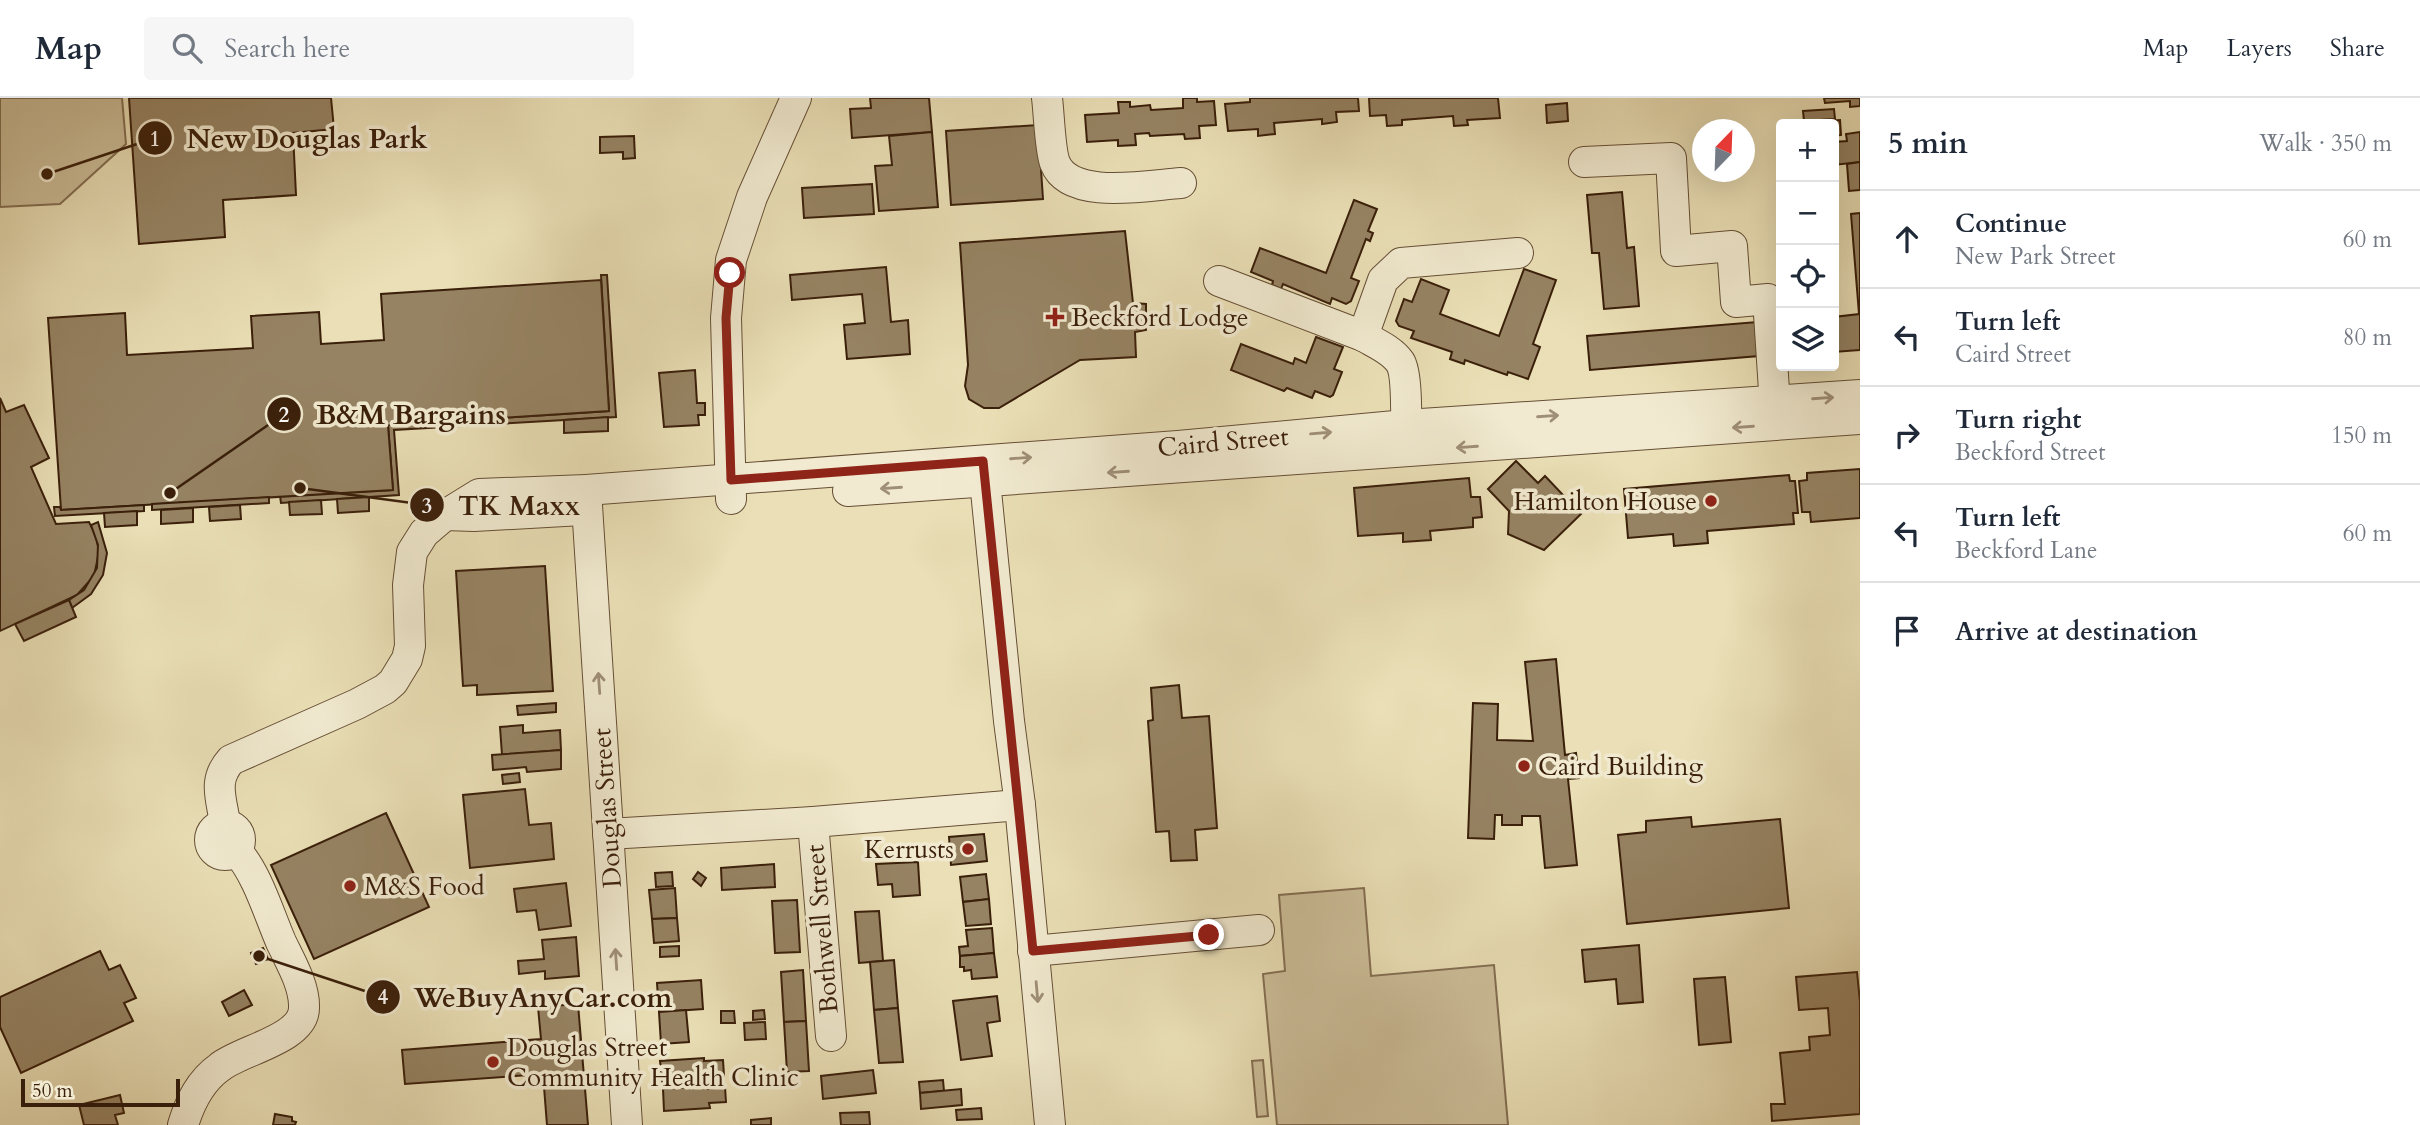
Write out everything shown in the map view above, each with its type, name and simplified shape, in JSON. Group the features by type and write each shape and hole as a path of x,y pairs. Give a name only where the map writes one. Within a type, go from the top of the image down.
{"street":[{"path":"731,490 726,318 731,260 752,197 796,98"},
{"path":"1047,98 1055,164 1070,182 1092,188 1181,183"},
{"path":"1584,162 1671,158 1676,251 1732,246 1736,302 1768,299 1776,413"},
{"path":"1363,336 1383,280 1401,263 1518,253"},
{"path":"1219,281 1363,336 1382,346 1401,362 1406,438"},
{"name":"Caird Street","path":"1776,413 1860,395"},
{"name":"Caird Street","path":"183,1125 203,1082 221,1066 294,1030 304,1008 297,978 251,872 230,837 218,787 223,770 231,760 385,689 401,672 410,646 409,563 412,552 424,533 445,515 474,516 587,500 985,471 1178,446 1406,438 1776,413 1860,419"},
{"name":"Caird Street","path":"985,471 1047,477 1406,438"},
{"path":"985,471 1050,1125"},
{"path":"990,524 1014,496 1047,477"},
{"name":"Douglas Street","path":"587,500 627,1125"},
{"name":"Bothwell Street","path":"608,834 813,822 1020,805"},
{"name":"Bothwell Street","path":"813,822 831,1036"},
{"path":"1033,951 1259,930"}],"shaded area":[{"path":"0,98 122,98 126,144 60,204 0,207"},
{"path":"1364,888 1371,976 1494,965 1508,1125 1277,1125 1263,974 1285,971 1279,895"},
{"path":"1263,1060 1268,1116 1257,1117 1252,1061"}],"building":[{"path":"129,98 331,98 334,129 293,133 296,195 223,200 225,237 139,244"},
{"path":"870,98 929,98 932,132 852,138 850,109 871,108"},
{"path":"1183,98 1197,98 1197,102 1214,101 1216,125 1199,126 1200,138 1185,139 1184,134 1150,136 1149,133 1135,134 1136,145 1118,146 1118,140 1087,142 1085,115 1119,113 1118,102 1130,102 1130,107 1150,105 1151,110 1183,108"},
{"path":"1250,98 1358,98 1359,111 1336,112 1337,122 1322,124 1322,119 1274,123 1275,134 1258,136 1258,129 1228,131 1225,104 1250,102"},
{"path":"1369,98 1498,98 1500,118 1467,120 1468,125 1454,126 1453,116 1402,120 1402,125 1387,126 1386,115 1370,116"},
{"path":"1824,98 1860,98 1860,106 1850,107 1850,101 1825,103"},
{"path":"1567,103 1568,121 1547,123 1546,105"},
{"path":"1834,109 1835,119 1804,119 1803,111"},
{"path":"1038,125 1043,199 951,205 946,131"},
{"path":"932,132 938,207 879,211 875,166 892,165 889,136"},
{"path":"1860,132 1860,162 1839,164 1839,142 1847,141 1846,134"},
{"path":"634,136 635,158 623,159 623,152 600,153 600,137"},
{"path":"1860,162 1860,190 1849,191 1847,164"},
{"path":"872,184 874,214 804,218 802,188"},
{"path":"1622,192 1627,248 1634,247 1639,306 1604,309 1599,253 1592,253 1587,195"},
{"path":"1354,200 1377,209 1368,231 1373,233 1370,241 1366,239 1351,278 1359,281 1351,301 1346,304 1332,298 1330,304 1283,284 1281,289 1272,285 1273,281 1251,272 1260,248 1326,273"},
{"path":"1860,213 1860,350 1839,352 1839,316 1859,314 1851,214"},
{"name":"Beckford Lodge","path":"1125,231 1133,303 1146,304 1146,330 1135,332 1136,357 1080,360 999,408 984,408 969,399 965,386 968,365 960,243"},
{"path":"886,267 891,322 908,320 910,354 847,359 844,325 865,323 862,294 792,300 790,275"},
{"path":"1524,269 1556,280 1533,344 1540,347 1528,379 1508,372 1507,375 1465,360 1464,364 1450,359 1452,352 1411,338 1414,331 1399,326 1396,321 1404,299 1412,302 1421,279 1449,290 1440,314 1499,336"},
{"path":"601,275 607,275 616,417 394,430 399,495 281,503 280,496 393,490 388,425 609,411"},
{"path":"601,280 609,411 388,425 393,490 61,510 48,318 125,313 127,355 253,348 251,316 319,312 321,344 384,340 381,294"},
{"path":"1757,322 1759,356 1590,370 1587,336"},
{"path":"1316,337 1343,347 1334,369 1342,372 1330,397 1315,391 1312,398 1287,388 1284,391 1231,370 1241,344 1293,364 1295,358 1306,363"},
{"path":"695,370 697,403 705,403 705,415 698,415 699,425 664,427 659,373"},
{"path":"0,398 6,412 24,405 49,458 31,467 56,524 89,522 96,536 99,552 94,576 77,595 0,631"},
{"path":"608,417 608,431 564,433 564,420"},
{"path":"1516,461 1538,483 1545,476 1581,514 1544,550 1508,534 1509,511 1488,489"},
{"path":"1860,469 1860,518 1811,522 1810,512 1802,512 1799,481 1807,480 1807,473"},
{"name":"Hamilton House","path":"1789,475 1790,481 1795,481 1798,513 1793,513 1794,524 1707,531 1708,543 1674,546 1673,534 1628,538 1624,489"},
{"path":"1469,478 1471,497 1480,497 1482,517 1473,518 1473,527 1430,531 1431,540 1403,542 1403,533 1358,536 1354,488"},
{"path":"269,497 269,503 152,510 152,504"},
{"path":"369,497 369,511 338,513 337,499"},
{"path":"321,500 322,514 290,515 289,502"},
{"path":"144,505 144,511 55,516 54,507 60,507 61,510"},
{"path":"240,505 241,519 210,521 209,507"},
{"path":"193,508 193,522 161,524 161,510"},
{"path":"137,511 137,525 105,527 104,513"},
{"path":"98,522 107,553 103,575 91,594 72,608 69,600 84,590 97,568 98,545 91,525"},
{"path":"545,566 553,691 477,695 477,685 463,686 456,571"},
{"path":"69,600 76,617 24,641 15,624"},
{"name":"Caird Building","path":"1556,659 1565,755 1576,753 1579,778 1568,779 1577,865 1545,868 1540,816 1522,816 1522,825 1502,825 1502,815 1495,815 1494,839 1468,838 1473,703 1498,704 1497,740 1533,741 1525,662"},
{"path":"1179,685 1182,718 1209,716 1217,828 1195,830 1197,860 1171,861 1169,831 1156,832 1148,721 1153,720 1151,688"},
{"path":"556,703 556,712 518,715 517,706"},
{"path":"523,725 523,733 560,730 561,750 502,755 500,727"},
{"path":"561,750 561,769 527,772 526,767 493,770 492,755"},
{"path":"519,773 520,782 503,784 502,775"},
{"path":"525,789 529,825 551,823 554,859 470,868 463,795"},
{"name":"M&S Food","path":"386,813 429,907 314,959 271,865"},
{"path":"1691,817 1692,827 1780,819 1789,908 1627,924 1618,835 1646,832 1646,821"},
{"name":"Kerrusts","path":"984,834 987,861 951,865 949,837"},
{"path":"918,862 920,895 893,897 892,884 878,885 876,864"},
{"path":"774,864 775,887 722,890 721,868"},
{"path":"672,872 673,886 656,887 655,873"},
{"path":"698,872 706,878 701,886 693,879"},
{"path":"986,874 989,899 963,902 960,877"},
{"path":"566,883 571,926 539,930 536,910 517,912 514,889"},
{"path":"675,888 677,918 652,919 649,890"},
{"path":"989,899 991,924 966,926 963,902"},
{"path":"797,900 800,952 775,953 772,901"},
{"path":"879,911 883,961 859,963 855,912"},
{"path":"677,918 679,941 654,943 652,919"},
{"path":"992,928 994,953 960,956 959,947 968,946 966,930"},
{"path":"576,937 579,976 545,979 545,971 519,974 518,961 544,959 542,940"},
{"path":"1639,945 1643,1002 1618,1004 1616,979 1585,982 1582,950"},
{"path":"679,946 679,956 660,957 660,947"},
{"path":"263,948 268,959 256,964 251,953"},
{"path":"100,951 109,970 120,965 136,998 124,1003 133,1021 21,1073 0,1027 0,997"},
{"path":"994,953 997,977 972,979 971,970 964,971 964,967 960,967 960,956"},
{"path":"894,960 898,1008 874,1010 870,962"},
{"path":"803,970 806,1021 784,1022 781,972"},
{"path":"1857,972 1860,1002 1860,1114 1772,1121 1771,1104 1785,1104 1780,1053 1810,1050 1809,1037 1830,1035 1828,1008 1799,1010 1796,977"},
{"path":"1725,977 1731,1042 1699,1045 1694,979"},
{"path":"701,980 703,1009 659,1012 657,983"},
{"path":"244,990 252,1005 229,1016 222,1002"},
{"path":"997,996 1000,1021 987,1023 992,1056 961,1060 953,1001"},
{"name":"Douglas Street Community Health Clinic","path":"578,1004 588,1125 547,1125 543,1074 405,1084 402,1050 541,1039 538,1007"},
{"path":"898,1008 903,1062 879,1063 874,1010"},
{"path":"686,1010 689,1042 661,1044 659,1012"},
{"path":"764,1010 765,1019 753,1020 753,1011"},
{"path":"721,1011 734,1011 735,1023 721,1023"},
{"path":"806,1021 809,1071 787,1072 784,1022"},
{"path":"765,1022 766,1039 745,1040 744,1023"},
{"path":"704,1058 704,1061 723,1060 724,1076 707,1077 707,1086 663,1089 660,1061"},
{"path":"873,1070 876,1093 823,1099 821,1076"},
{"path":"943,1080 944,1091 920,1093 919,1082"},
{"path":"707,1086 707,1089 725,1087 726,1102 709,1103 710,1108 664,1111 663,1089"},
{"path":"961,1089 962,1105 921,1109 920,1093"},
{"path":"120,1095 124,1113 115,1115 118,1125 84,1125 79,1105"},
{"path":"981,1108 982,1119 957,1120 956,1110"},
{"path":"869,1112 870,1125 841,1125 840,1113"},
{"path":"275,1114 292,1117 295,1125 273,1125"},
{"path":"771,1118 771,1125 751,1125 751,1120"}],"place":[{"name":"New Douglas Park","path":"47,174"},
{"name":"Beckford Lodge","path":"1055,317"},
{"name":"TK Maxx","path":"300,488"},
{"name":"B&M Bargains","path":"170,493"},
{"name":"Hamilton House","path":"1711,501"},
{"name":"Caird Building","path":"1524,766"},
{"name":"Kerrusts","path":"968,849"},
{"name":"M&S Food","path":"350,886"},
{"name":"WeBuyAnyCar.com","path":"259,956"},
{"name":"Douglas Street Community Health Clinic","path":"493,1062"}],"route":[{"path":"730,273 726,318 731,480 983,461 1033,951 1209,935"}]}
